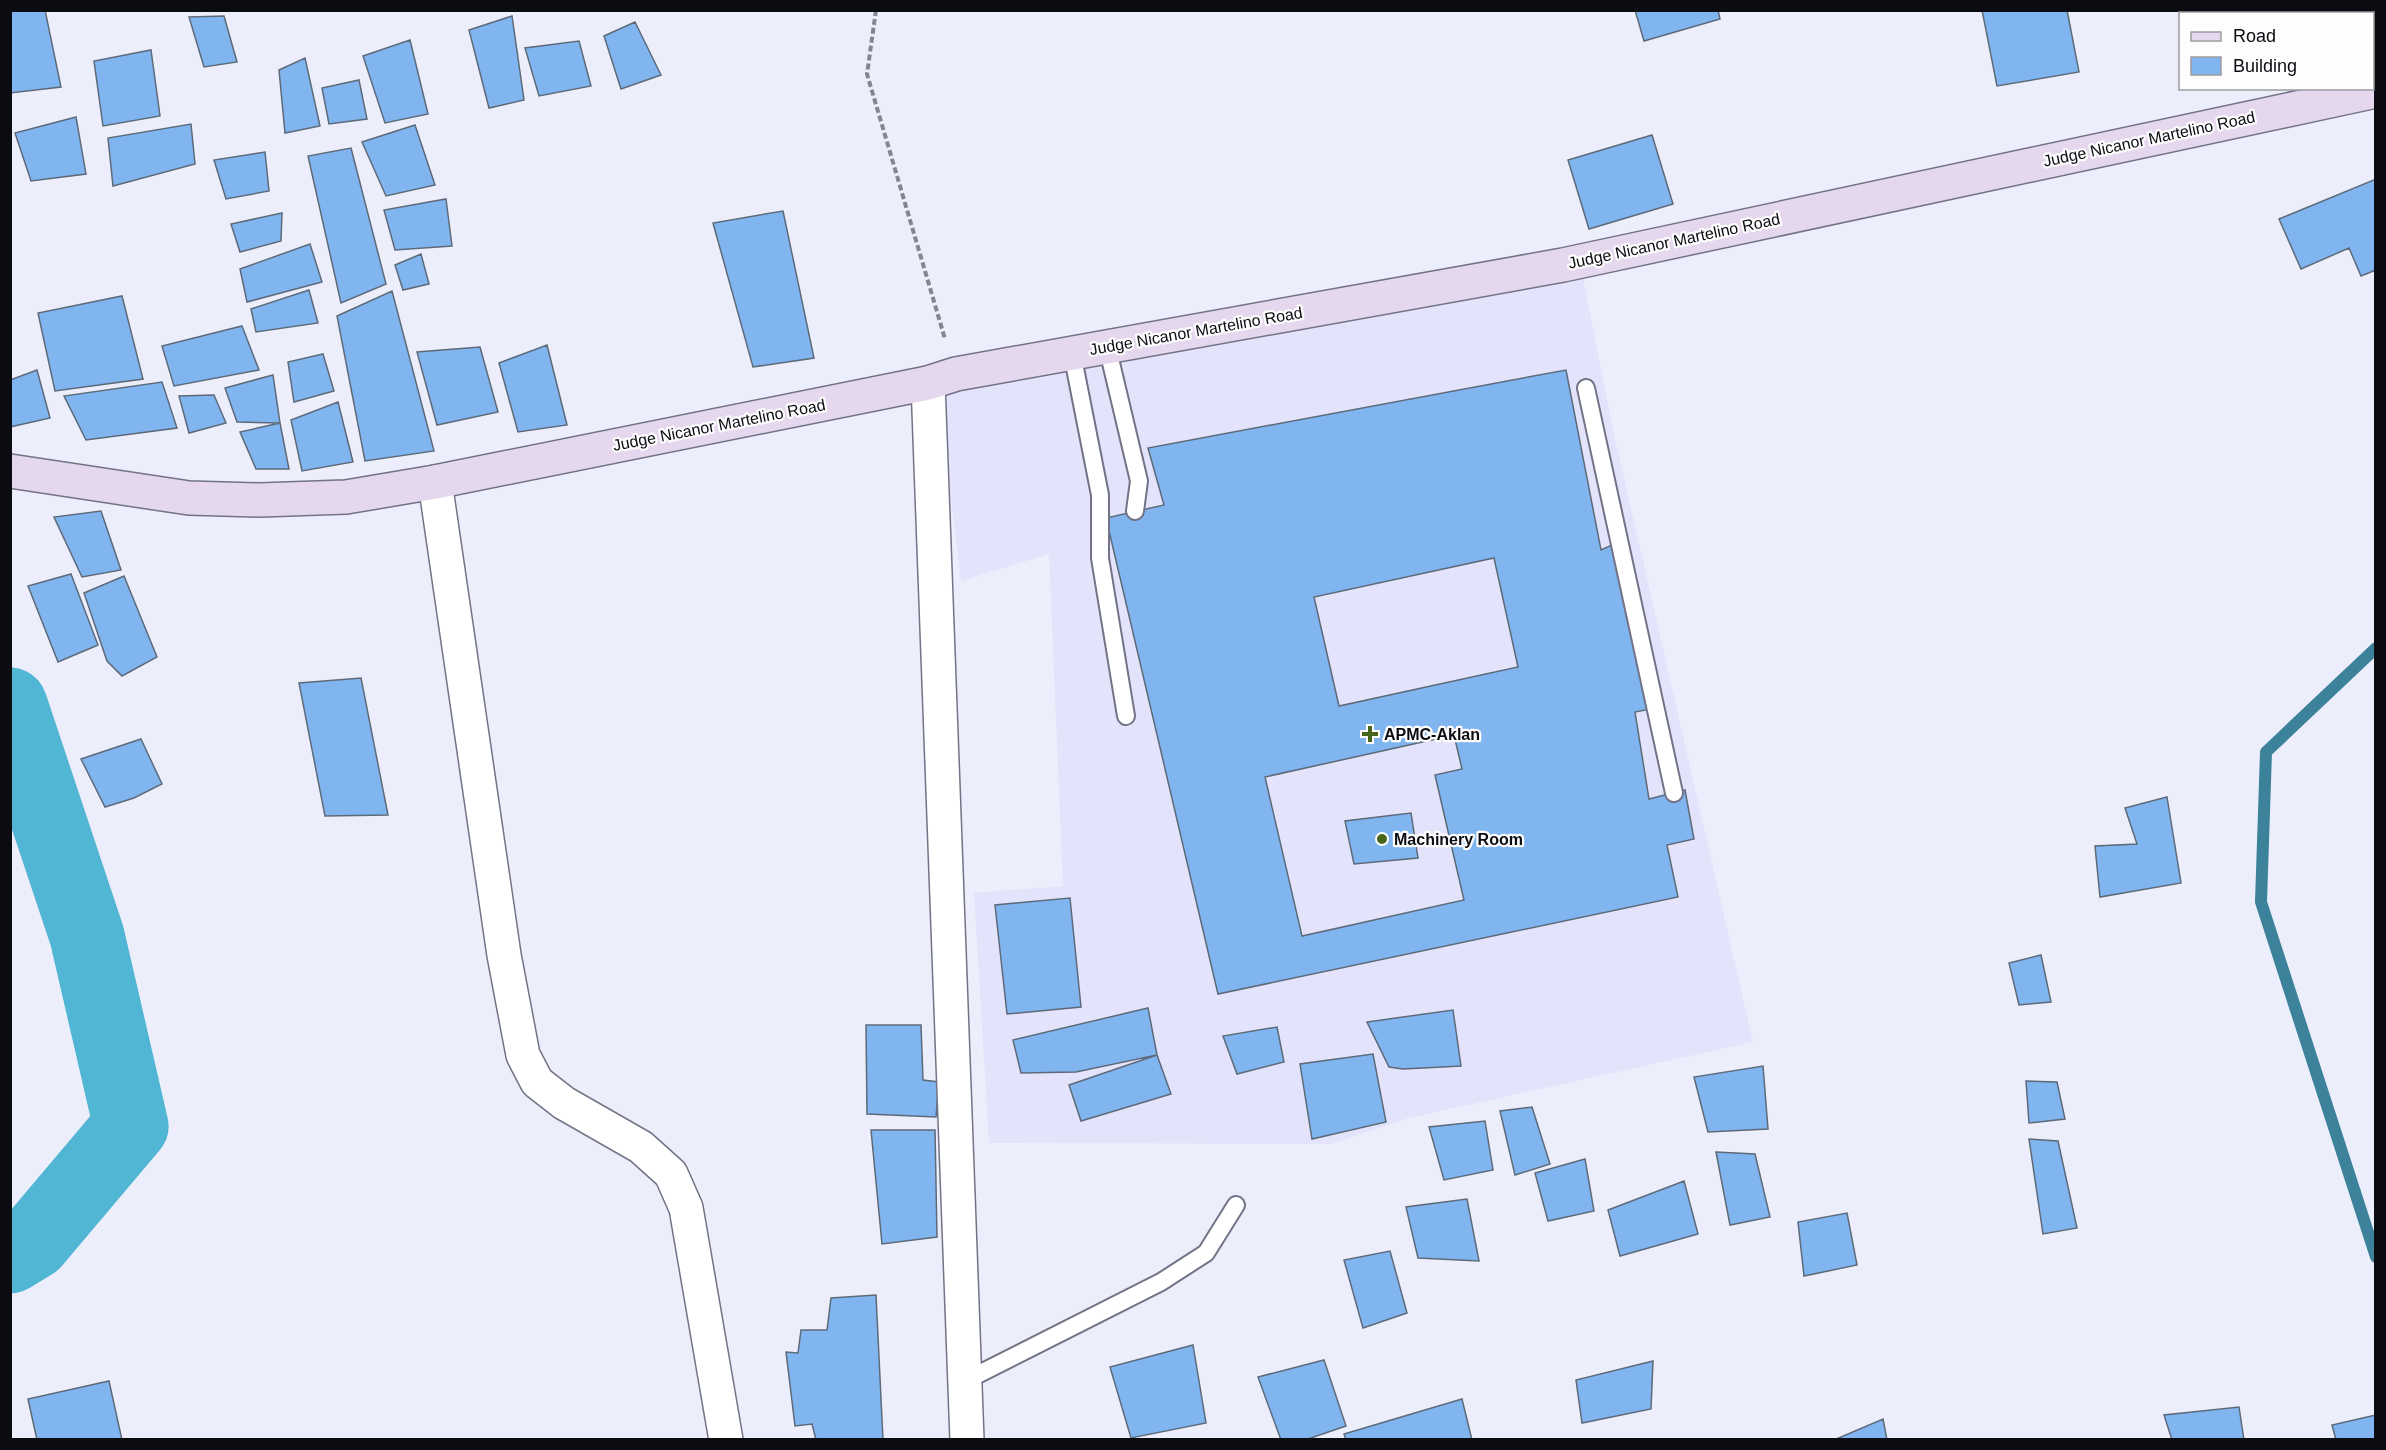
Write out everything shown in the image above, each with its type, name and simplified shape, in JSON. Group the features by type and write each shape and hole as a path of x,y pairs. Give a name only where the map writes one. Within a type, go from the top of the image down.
{"main road":[{"name":"Judge Nicanor Martelino Road","path":"10,471 189,498 346,497 435,482 1107,346 1563,265 2376,91"}],"street":[{"path":"942,378 967,1440"},
{"path":"435,482 504,955 524,1055 537,1082 564,1103 641,1147 671,1174 686,1209 726,1440"}],"lane":[{"path":"1107,346 1139,481 1135,511"},
{"path":"1072,353 1100,495 1100,558 1126,716"},
{"path":"1586,388 1674,793"},
{"path":"965,1381 1161,1282 1197,1259 1206,1253 1236,1205"}],"path":[{"path":"876,10 867,74 942,378"}],"shaded area":[{"name":"APMC-Aklan","path":"1582,272 1614,434 1753,1042 1409,1118 1331,1144 989,1143 974,893 1063,886 1049,554 961,581 938,393"}],"building":[{"path":"10,10 45,10 61,87 10,93"},
{"path":"1635,10 1718,10 1720,19 1644,41"},
{"path":"1982,10 2067,10 2079,72 1997,86"},
{"path":"2267,10 2323,10 2324,12 2264,12"},
{"path":"2330,10 2376,10 2376,70 2374,70 2374,12 2330,12"},
{"path":"224,16 237,62 204,67 189,17"},
{"path":"512,16 524,100 489,108 469,30"},
{"path":"635,22 661,75 621,89 604,36"},
{"path":"410,40 428,114 385,123 363,56"},
{"path":"579,41 591,86 539,96 525,48"},
{"path":"151,50 160,116 103,126 94,61"},
{"path":"305,58 320,126 285,133 279,70"},
{"path":"359,80 367,119 329,124 322,88"},
{"path":"76,117 86,174 31,181 15,133"},
{"path":"191,124 195,164 113,186 108,138"},
{"path":"415,125 435,185 386,196 362,142"},
{"path":"1652,135 1673,204 1589,229 1568,160"},
{"path":"351,148 386,284 341,303 308,156"},
{"path":"265,152 269,191 226,199 214,160"},
{"path":"2376,179 2376,270 2361,276 2349,248 2301,269 2279,219"},
{"path":"446,199 452,246 395,250 384,210"},
{"path":"783,211 814,358 753,367 713,223"},
{"path":"282,213 281,241 240,252 231,224"},
{"path":"310,244 322,282 247,302 240,269"},
{"path":"421,254 429,284 403,290 395,265"},
{"path":"309,290 318,323 256,332 251,309"},
{"path":"392,291 434,451 365,461 337,316"},
{"path":"122,296 143,379 55,391 38,313"},
{"path":"242,326 259,370 174,386 162,346"},
{"path":"547,345 567,425 518,432 499,363"},
{"path":"480,347 498,412 437,425 417,352"},
{"path":"323,354 334,391 294,402 288,362"},
{"path":"37,370 50,418 10,427 10,380"},
{"path":"1566,370 1601,550 1614,544 1651,709 1635,712 1649,799 1685,790 1694,839 1667,845 1678,897 1218,994 1106,518 1164,505 1148,448","holes":["1494,558 1518,667 1339,706 1314,597"]},
{"path":"273,375 280,423 237,422 225,388"},
{"path":"162,382 177,428 86,440 64,396"},
{"path":"214,395 226,423 189,433 179,396"},
{"path":"338,402 353,462 302,471 291,420"},
{"path":"280,423 289,469 256,469 240,432"},
{"path":"101,511 121,570 82,577 54,517"},
{"path":"71,574 98,645 58,662 28,586"},
{"path":"124,576 157,657 122,676 107,661 84,593"},
{"path":"361,678 388,815 325,816 299,683"},
{"path":"1454,735 1462,769 1435,775 1464,900 1302,936 1265,777"},
{"path":"141,739 162,784 134,798 105,807 81,759"},
{"path":"2167,797 2181,883 2100,897 2095,846 2137,844 2125,808"},
{"name":"Machinery Room","path":"1411,813 1418,858 1354,864 1345,821"},
{"path":"1070,898 1081,1007 1007,1014 995,905"},
{"path":"2041,955 2051,1002 2019,1005 2009,963"},
{"path":"1148,1008 1157,1055 1076,1072 1021,1073 1013,1040"},
{"path":"1453,1010 1461,1066 1403,1069 1389,1067 1367,1022"},
{"path":"866,1025 921,1025 923,1080 939,1082 936,1117 867,1114"},
{"path":"1277,1027 1284,1062 1237,1074 1223,1036"},
{"path":"1373,1054 1386,1122 1312,1139 1300,1064"},
{"path":"1157,1055 1171,1094 1081,1121 1069,1085"},
{"path":"1763,1066 1768,1129 1708,1132 1694,1077"},
{"path":"2026,1081 2057,1082 2065,1119 2029,1123"},
{"path":"1532,1107 1550,1164 1515,1175 1500,1111"},
{"path":"1485,1121 1493,1170 1444,1180 1429,1127"},
{"path":"871,1130 935,1130 937,1237 882,1244"},
{"path":"2029,1139 2058,1141 2077,1228 2043,1234"},
{"path":"1716,1152 1755,1154 1770,1217 1730,1225"},
{"path":"1585,1159 1594,1211 1548,1221 1535,1173"},
{"path":"1684,1181 1698,1234 1620,1256 1608,1210"},
{"path":"1467,1199 1479,1261 1418,1258 1406,1207"},
{"path":"1847,1213 1857,1265 1804,1276 1798,1222"},
{"path":"1390,1251 1407,1313 1363,1328 1344,1260"},
{"path":"876,1295 883,1440 816,1440 812,1424 795,1426 786,1352 798,1353 801,1330 827,1330 831,1298"},
{"path":"1193,1345 1206,1423 1131,1438 1110,1367"},
{"path":"1324,1360 1346,1426 1305,1440 1281,1440 1258,1377"},
{"path":"1653,1361 1651,1409 1582,1423 1576,1380"},
{"path":"109,1381 122,1440 37,1440 28,1399"},
{"path":"1462,1399 1472,1440 1346,1440 1344,1434"},
{"path":"2239,1407 2244,1440 2172,1440 2164,1415"},
{"path":"2376,1415 2376,1440 2336,1440 2332,1425"},
{"path":"1883,1419 1887,1440 1834,1440"}],"waterway":[{"path":"2376,648 2266,752 2261,902 2376,1257"},
{"path":"10,705 87,936 131,1126 33,1242 10,1256"}],"place":[{"name":"APMC-Aklan","path":"1370,734"},
{"name":"Machinery Room","path":"1382,839"}]}
